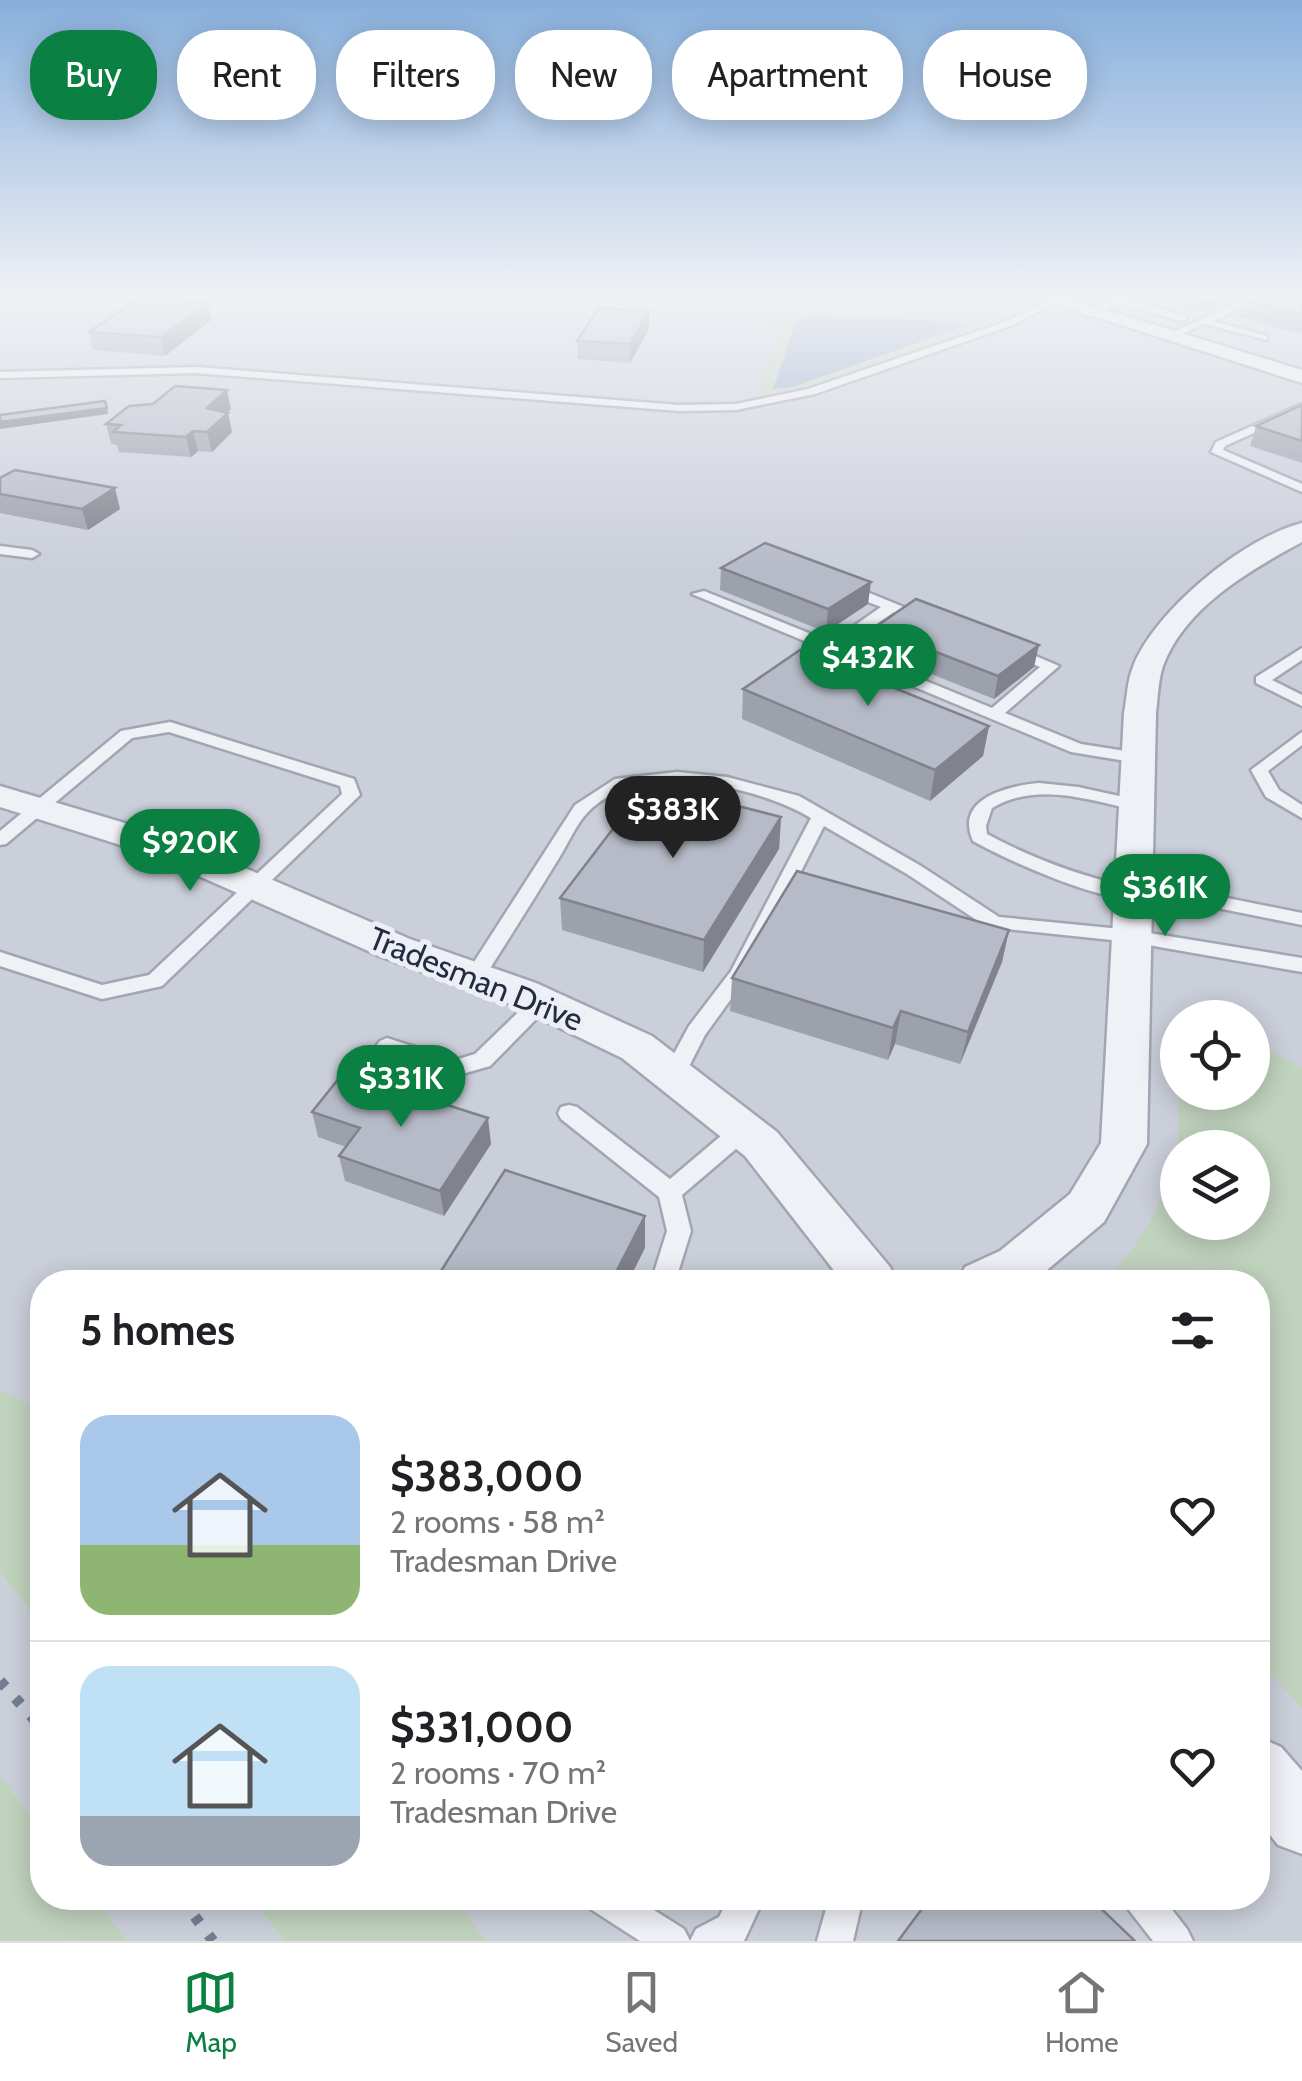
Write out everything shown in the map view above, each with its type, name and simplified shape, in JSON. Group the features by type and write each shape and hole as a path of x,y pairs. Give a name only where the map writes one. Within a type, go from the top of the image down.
{"street":[{"path":"1008,1270 1087,1208 1124,1144 1140,713 1150,661 1185,612 1224,574 1302,531"},
{"name":"Tradesman Drive","path":"0,796 162,846 396,948 541,1002 637,1047 760,1144 862,1270"},
{"path":"1270,1784 1302,1820"}],"lane":[{"path":"419,388 678,408 736,406 824,388"},
{"path":"1302,407 1220,444 1217,452 1302,488"},
{"path":"0,550 32,554"},
{"path":"715,584 699,594 1077,748 1138,758"},
{"path":"837,585 945,626"},
{"path":"834,648 892,606"},
{"path":"995,713 1051,666 998,646"},
{"path":"1302,654 1262,680 1302,701"},
{"path":"0,840 127,734 170,727 348,782 351,795 155,981 102,992 0,960"},
{"path":"1302,737 1259,770 1272,793 1302,814"},
{"path":"475,976 581,810 621,783 676,777 727,782 793,800 914,870 994,923 1132,936 1302,965"},
{"path":"1136,805 1037,787 1015,790 984,805 976,826 979,837 1008,854 1067,878 1302,920"},
{"path":"673,1076 696,1031 738,974 820,815"},
{"path":"387,1046 455,1068 482,1060 541,1002"},
{"path":"569,1114 670,1192 679,1230 667,1270"},
{"path":"670,1192 743,1130"},
{"path":"623,1910 672,1941"},
{"path":"708,1941 731,1929 741,1910"},
{"path":"835,1941 843,1910"},
{"path":"1151,1910 1175,1941"}],"shaded area":[{"path":"0,388 1302,388 1302,1941 401,1941 378,1910 1270,1910 1270,1270 30,1270 30,1450 0,1428"},
{"path":"0,1572 30,1611 30,1815 0,1776"},
{"path":"103,1910 260,1910 284,1941 128,1941"}],"green space":[{"path":"761,388 805,388 792,392 759,393"},
{"path":"1270,1049 1302,1068 1302,1708 1270,1674 1270,1270 1113,1270 1150,1222 1160,1200 1160,1240 1270,1240 1270,1130 1178,1130 1179,1110 1270,1110"},
{"path":"0,1391 30,1404 30,1611 0,1572"},
{"path":"0,1776 30,1815 30,1910 103,1910 128,1941 0,1941"},
{"path":"260,1910 463,1910 486,1941 284,1941"}],"building":[{"path":"173,388 227,390 207,408 228,413 207,432 193,431 186,437 113,432 121,425 106,424 129,406 153,404"},
{"path":"105,401 107,408 0,422 0,415"},
{"path":"1302,405 1302,441 1256,426"},
{"path":"15,470 115,488 82,509 0,494 0,478"},
{"path":"765,543 871,582 828,609 721,568"},
{"path":"916,599 1039,645 998,676 874,628"},
{"path":"800,650 989,726 935,770 743,689"},
{"path":"648,783 781,817 704,940 560,898"},
{"path":"797,871 1009,930 968,1032 901,1011 893,1028 732,978"},
{"path":"344,1072 488,1118 440,1191 339,1156 360,1128 312,1112"},
{"path":"505,1170 645,1216 617,1270 442,1270"},
{"path":"921,1910 1103,1910 1135,1941 898,1941"}],"railway":[{"path":"0,1681 30,1715"},
{"path":"190,1910 213,1941"}]}
